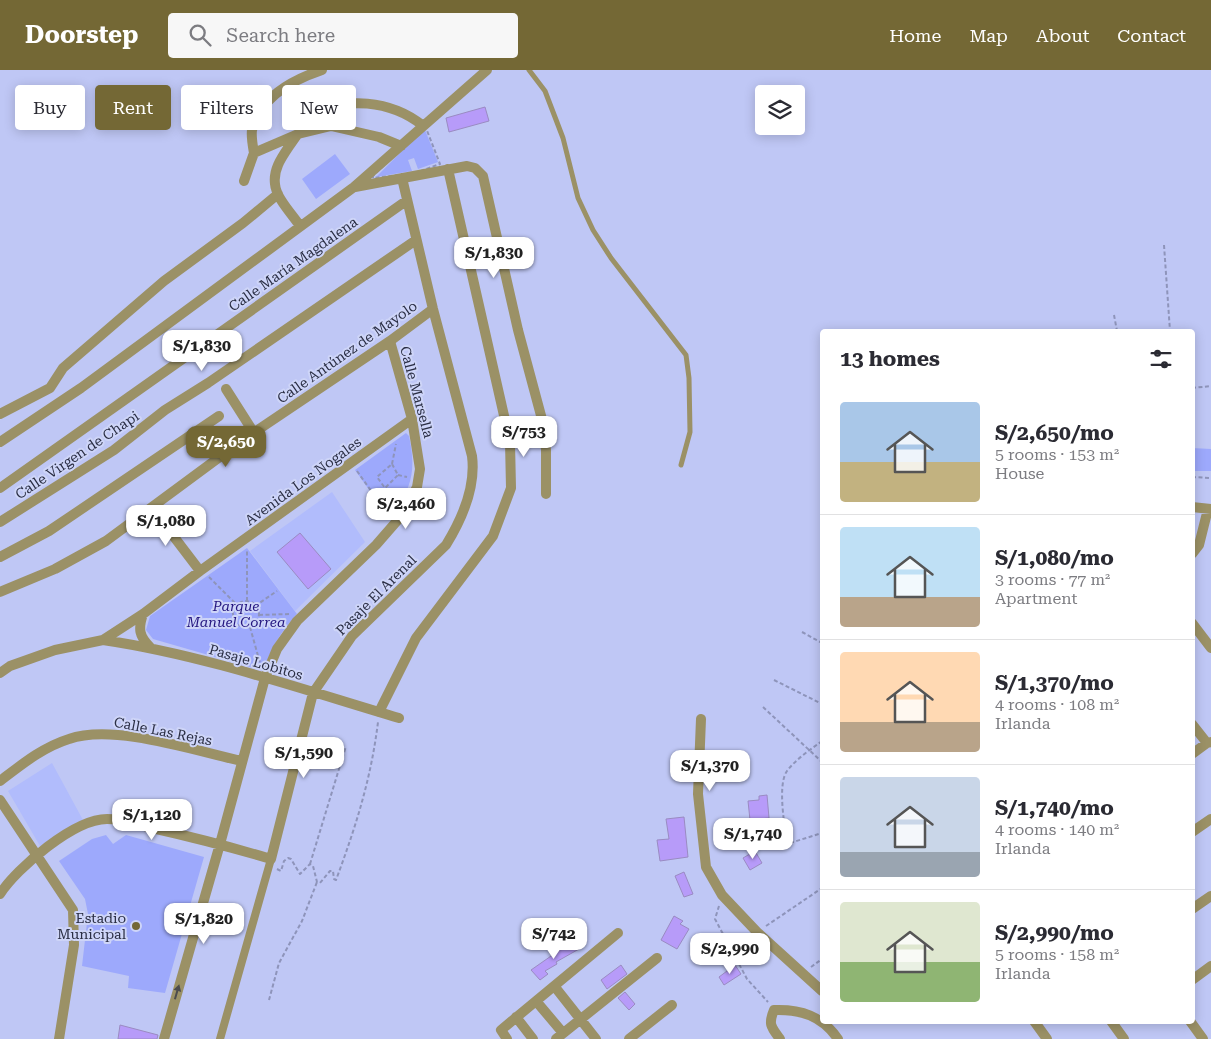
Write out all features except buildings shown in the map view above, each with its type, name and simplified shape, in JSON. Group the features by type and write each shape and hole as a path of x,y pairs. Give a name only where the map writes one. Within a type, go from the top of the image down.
{"street":[{"path":"244,181 254,154 252,132 259,112 281,88 322,70"},
{"path":"0,442 81,388 354,187 486,70"},
{"path":"300,226 278,194 274,185 275,173 281,158 312,118 342,104 368,104 394,108 424,126"},
{"path":"254,154 298,134 331,126 378,137 401,146"},
{"path":"354,187 467,166 475,168 483,176 518,330 543,422 546,450 546,494"},
{"path":"380,712 416,638 493,536 511,488 510,442 448,169"},
{"name":"Pasaje El Arenal","path":"271,859 313,692 352,636 446,545 457,526 473,480 472,456 433,309 402,178"},
{"path":"0,414 50,388 63,368 164,281 243,223 278,194"},
{"name":"Calle María Magdalena","path":"0,488 406,201"},
{"name":"Calle Virgen de Chapi","path":"0,522 114,450 165,410 208,383 416,240"},
{"name":"Calle Antúnez de Mayolo","path":"0,592 55,569 106,541 254,433 390,341 433,309"},
{"name":"Calle Marsella","path":"164,1039 265,678 277,649 297,621 376,545 403,514 417,487 420,469 412,419 390,341"},
{"path":"226,389 254,433"},
{"path":"0,557 49,531 219,416"},
{"name":"Avenida Los Nogales","path":"0,673 10,666 55,650 103,640 143,614 412,419"},
{"path":"1195,507 1210,509 1195,550"},
{"path":"152,508 200,571"},
{"path":"143,614 139,627 142,639 150,647"},
{"path":"1195,627 1211,648"},
{"name":"Pasaje Lobitos","path":"103,640 150,647 265,678 399,718"},
{"path":"701,719 698,794 706,867 722,895 757,932 820,989"},
{"path":"1195,727 1209,743 1195,752"},
{"name":"Calle Las Rejas","path":"0,781 37,754 69,738 102,734 135,737 242,761"},
{"path":"0,800 72,910 74,945 59,1039"},
{"path":"0,894 12,878 37,854 80,826 106,819 220,844 271,859 220,1039"},
{"path":"1195,830 1211,819"},
{"path":"1195,907 1211,896"},
{"path":"506,1039 501,1030 556,987 618,932"},
{"path":"536,1001 560,1036 657,958"},
{"path":"1195,978 1211,966"},
{"path":"556,987 596,1039"},
{"path":"629,1039 672,1006"},
{"path":"780,1039 770,1027 769,1022 774,1010 807,1013 820,1020"},
{"path":"516,1018 533,1039"},
{"path":"825,1024 838,1039"},
{"path":"1036,1024 1046,1039"},
{"path":"1113,1024 1121,1038"},
{"path":"1192,1024 1203,1039"}],"lane":[{"path":"529,70 545,91 563,138 578,198 593,230 611,258 686,355 689,378 690,432 681,465"}],"path":[{"path":"424,126 440,164 415,172 373,178 372,176 424,126"},
{"path":"1164,245 1170,329"},
{"path":"1114,315 1117,329"},
{"path":"169,322 189,354"},
{"path":"1195,388 1211,386"},
{"path":"385,488 377,477 392,464 396,443"},
{"path":"392,464 398,475 410,478"},
{"path":"357,470 391,518"},
{"path":"383,506 385,488 398,475"},
{"path":"1195,477 1211,478"},
{"path":"247,601 248,537"},
{"path":"209,577 237,605"},
{"path":"255,606 277,591"},
{"path":"247,601 255,606 259,615 256,622 250,627 242,626 235,621 233,613 237,605 247,601"},
{"path":"259,615 294,614"},
{"path":"250,627 265,678"},
{"path":"802,632 820,642"},
{"path":"774,680 820,703"},
{"path":"764,707 820,760"},
{"path":"317,882 320,883 330,871 333,871 334,879 336,880 352,835 372,766 380,712"},
{"path":"820,743 786,773 782,798 787,844 820,834"},
{"path":"281,870 288,858 291,859 300,874 310,864 346,746"},
{"path":"269,1000 279,963 302,921 317,882 313,866 310,864"},
{"path":"757,932 820,889"},
{"path":"722,895 715,919 747,979 774,1010"},
{"path":"803,973 820,960"}],"shaded area":[{"path":"332,492 365,542 295,611 250,551"},
{"path":"52,763 83,820 40,846 8,791"}],"green space":[{"path":"425,130 438,162 418,169 414,158 408,160 412,171 376,177"},
{"path":"335,154 350,174 316,199 302,179"},
{"path":"406,433 409,436 412,470 403,498 390,519 355,470"},
{"path":"1195,448 1211,449 1211,471 1195,471"},
{"name":"Parque Manuel Correa","path":"247,548 297,614 277,641 269,655 264,671 153,639 146,630 150,616"},
{"name":"Estadio Municipal","path":"106,835 113,844 126,835 204,857 165,993 128,988 129,976 82,966 88,914 85,899 59,861 92,839"}],"place":[{"name":"Estadio Municipal","path":"136,926"}]}
